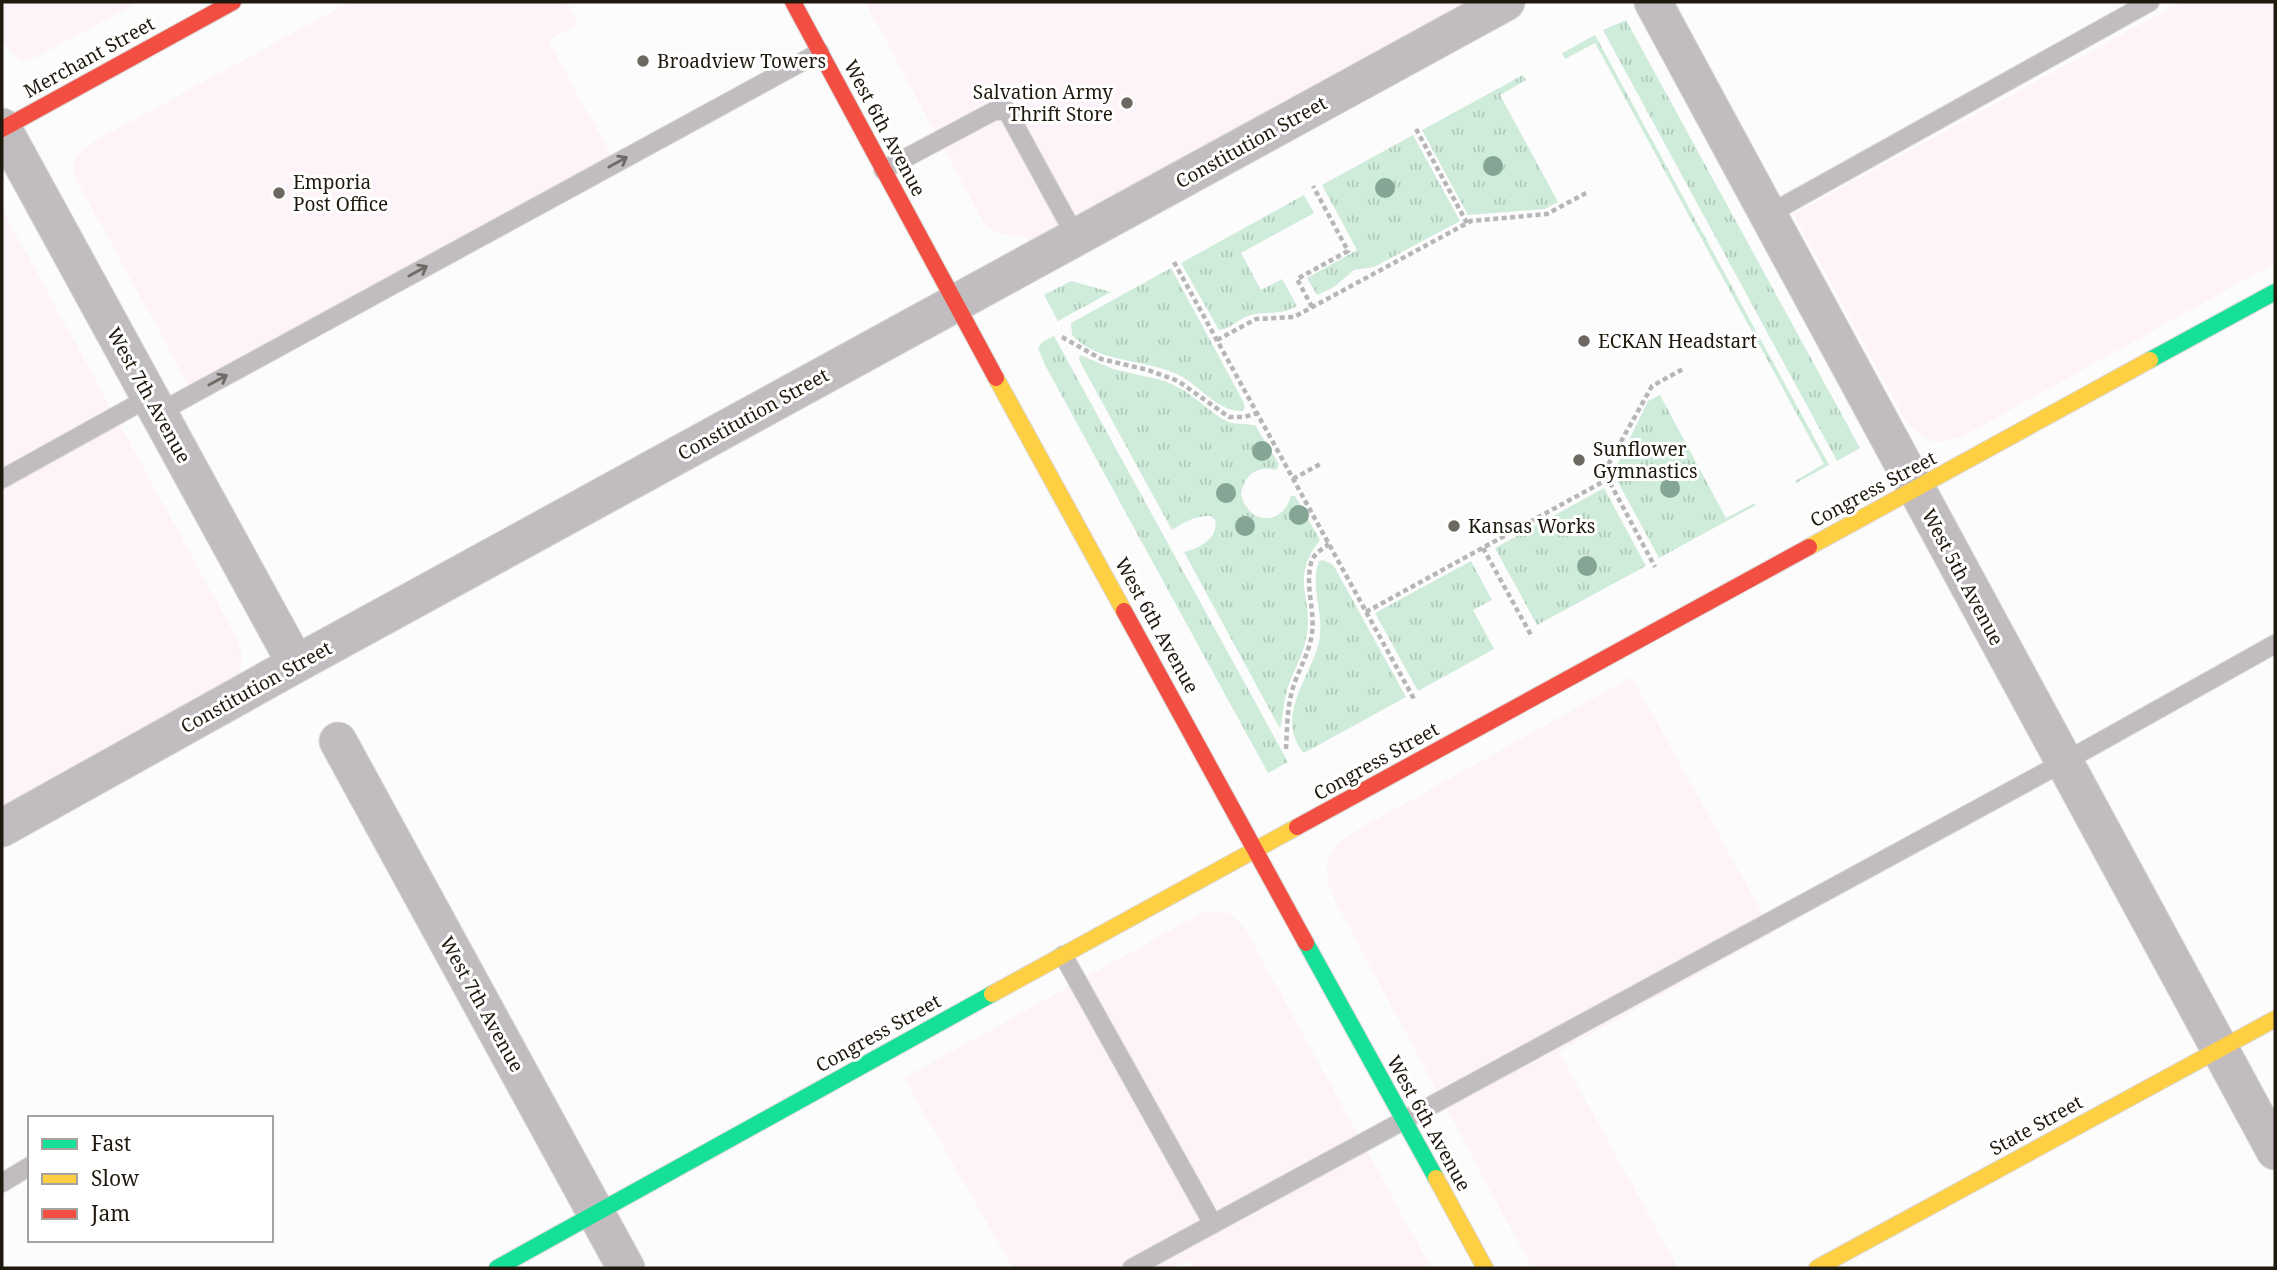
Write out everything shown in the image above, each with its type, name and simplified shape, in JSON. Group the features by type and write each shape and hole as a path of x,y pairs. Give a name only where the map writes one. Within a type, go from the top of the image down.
{"street":[{"name":"Merchant Street","path":"2,128 233,2"},
{"name":"West 6th Avenue","path":"793,2 955,303 1485,1268"},
{"name":"Constitution Street","path":"2,828 296,664 1506,2"},
{"name":"West 5th Avenue","path":"1653,2 2275,1151"},
{"name":"West 7th Avenue","path":"2,128 296,664"},
{"name":"Congress Street","path":"497,1268 2275,292"},
{"name":"West 7th Avenue","path":"338,741 626,1268"},
{"name":"State Street","path":"1817,1268 2275,1019"}],"lane":[{"path":"1769,214 2151,2"},
{"path":"2,479 154,405 820,52"},
{"path":"883,170 993,111 1007,111 1076,237"},
{"path":"1132,1268 2064,762 2275,644"},
{"path":"1063,955 1213,1224"},
{"path":"2,1183 28,1167"}],"path":[{"path":"1416,129 1466,223"},
{"path":"1311,307 1297,279 1348,251 1313,186"},
{"path":"1217,340 1249,321 1294,317 1466,223 1547,214 1586,192"},
{"path":"1174,262 1414,699"},
{"path":"1062,337 1101,359 1148,370 1178,381 1229,417 1244,417 1257,413"},
{"path":"1655,567 1604,472 1652,386 1683,369"},
{"path":"1293,479 1322,463"},
{"path":"1366,611 1608,479"},
{"path":"1286,749 1291,694 1312,638 1313,616 1309,588 1311,564 1313,557 1329,544"},
{"path":"1483,548 1531,635"}],"shaded area":[{"path":"2,2 138,2 35,58 22,60 11,53 2,38"},
{"path":"350,2 566,2 578,23 548,41 619,169 197,400 77,181 74,163 79,154 95,141"},
{"path":"865,2 1479,2 1031,239 996,232 984,223"},
{"path":"2182,2 2275,2 2275,263 1963,436 1933,442 1920,435 1907,423 1793,214"},
{"path":"2,209 238,641 242,656 240,673 234,681 2,811"},
{"path":"1632,677 1773,933 1559,1052 1678,1268 1532,1268 1334,899 1328,883 1327,868 1335,847 1347,836"},
{"path":"1202,913 1229,913 1244,927 1431,1268 1193,1268 1188,1261 1174,1268 1013,1268 904,1078"}],"green space":[{"path":"1626,20 1860,448 1837,461 1603,30"},
{"path":"1595,35 1829,465 1796,483 1795,481 1824,464 1595,43 1565,59 1562,53"},
{"path":"1523,75 1526,80 1500,95 1558,202 1545,209 1468,215 1422,130"},
{"path":"1413,135 1460,221 1374,267 1354,270 1334,287 1317,295 1307,278 1357,250 1322,185"},
{"path":"1304,195 1314,213 1241,253 1261,290 1282,279 1297,306 1279,312 1251,315 1219,330 1181,263"},
{"path":"1171,268 1243,401 1245,408 1242,411 1224,407 1177,374 1094,351 1072,335 1071,323"},
{"path":"1071,281 1111,292 1058,321 1044,295"},
{"path":"1054,336 1288,762 1268,773 1045,365 1038,348"},
{"path":"1080,355 1113,369 1165,381 1185,391 1222,419 1231,423 1255,425 1279,464 1276,470 1257,470 1248,477 1241,494 1245,504 1250,512 1258,516 1273,517 1287,506 1291,496 1295,496 1320,540 1306,567 1306,638 1287,689 1281,726 1279,727 1184,552 1207,542 1214,532 1215,520 1211,516 1200,517 1172,530 1079,360"},
{"path":"1660,395 1726,518 1755,503 1756,505 1659,558 1613,473 1648,401"},
{"path":"1604,488 1646,566 1537,625 1495,548"},
{"path":"1323,560 1335,568 1406,697 1304,753 1295,739 1292,724 1298,694 1317,650 1320,636 1316,580 1319,561"},
{"path":"1471,561 1492,600 1473,610 1494,649 1418,691 1375,613"}],"traffic: fast":[{"path":"2150,360 2275,292"},
{"path":"1306,943 1436,1178"},
{"path":"497,1268 992,994"}],"traffic: slow":[{"path":"1809,547 2150,360"},
{"path":"996,378 1124,611"},
{"path":"992,994 1297,827"},
{"path":"1817,1268 2275,1019"},
{"path":"1436,1178 1485,1268"}],"traffic: jam":[{"path":"2,129 233,2"},
{"path":"793,2 996,378"},
{"path":"1297,827 1809,547"},
{"path":"1124,611 1306,943"}],"place":[{"name":"Broadview Towers","path":"643,61"},
{"name":"Salvation Army Thrift Store","path":"1127,103"},
{"name":"Emporia Post Office","path":"279,193"},
{"name":"ECKAN Headstart","path":"1584,341"},
{"name":"Sunflower Gymnastics","path":"1579,460"},
{"name":"Kansas Works","path":"1454,526"}]}
